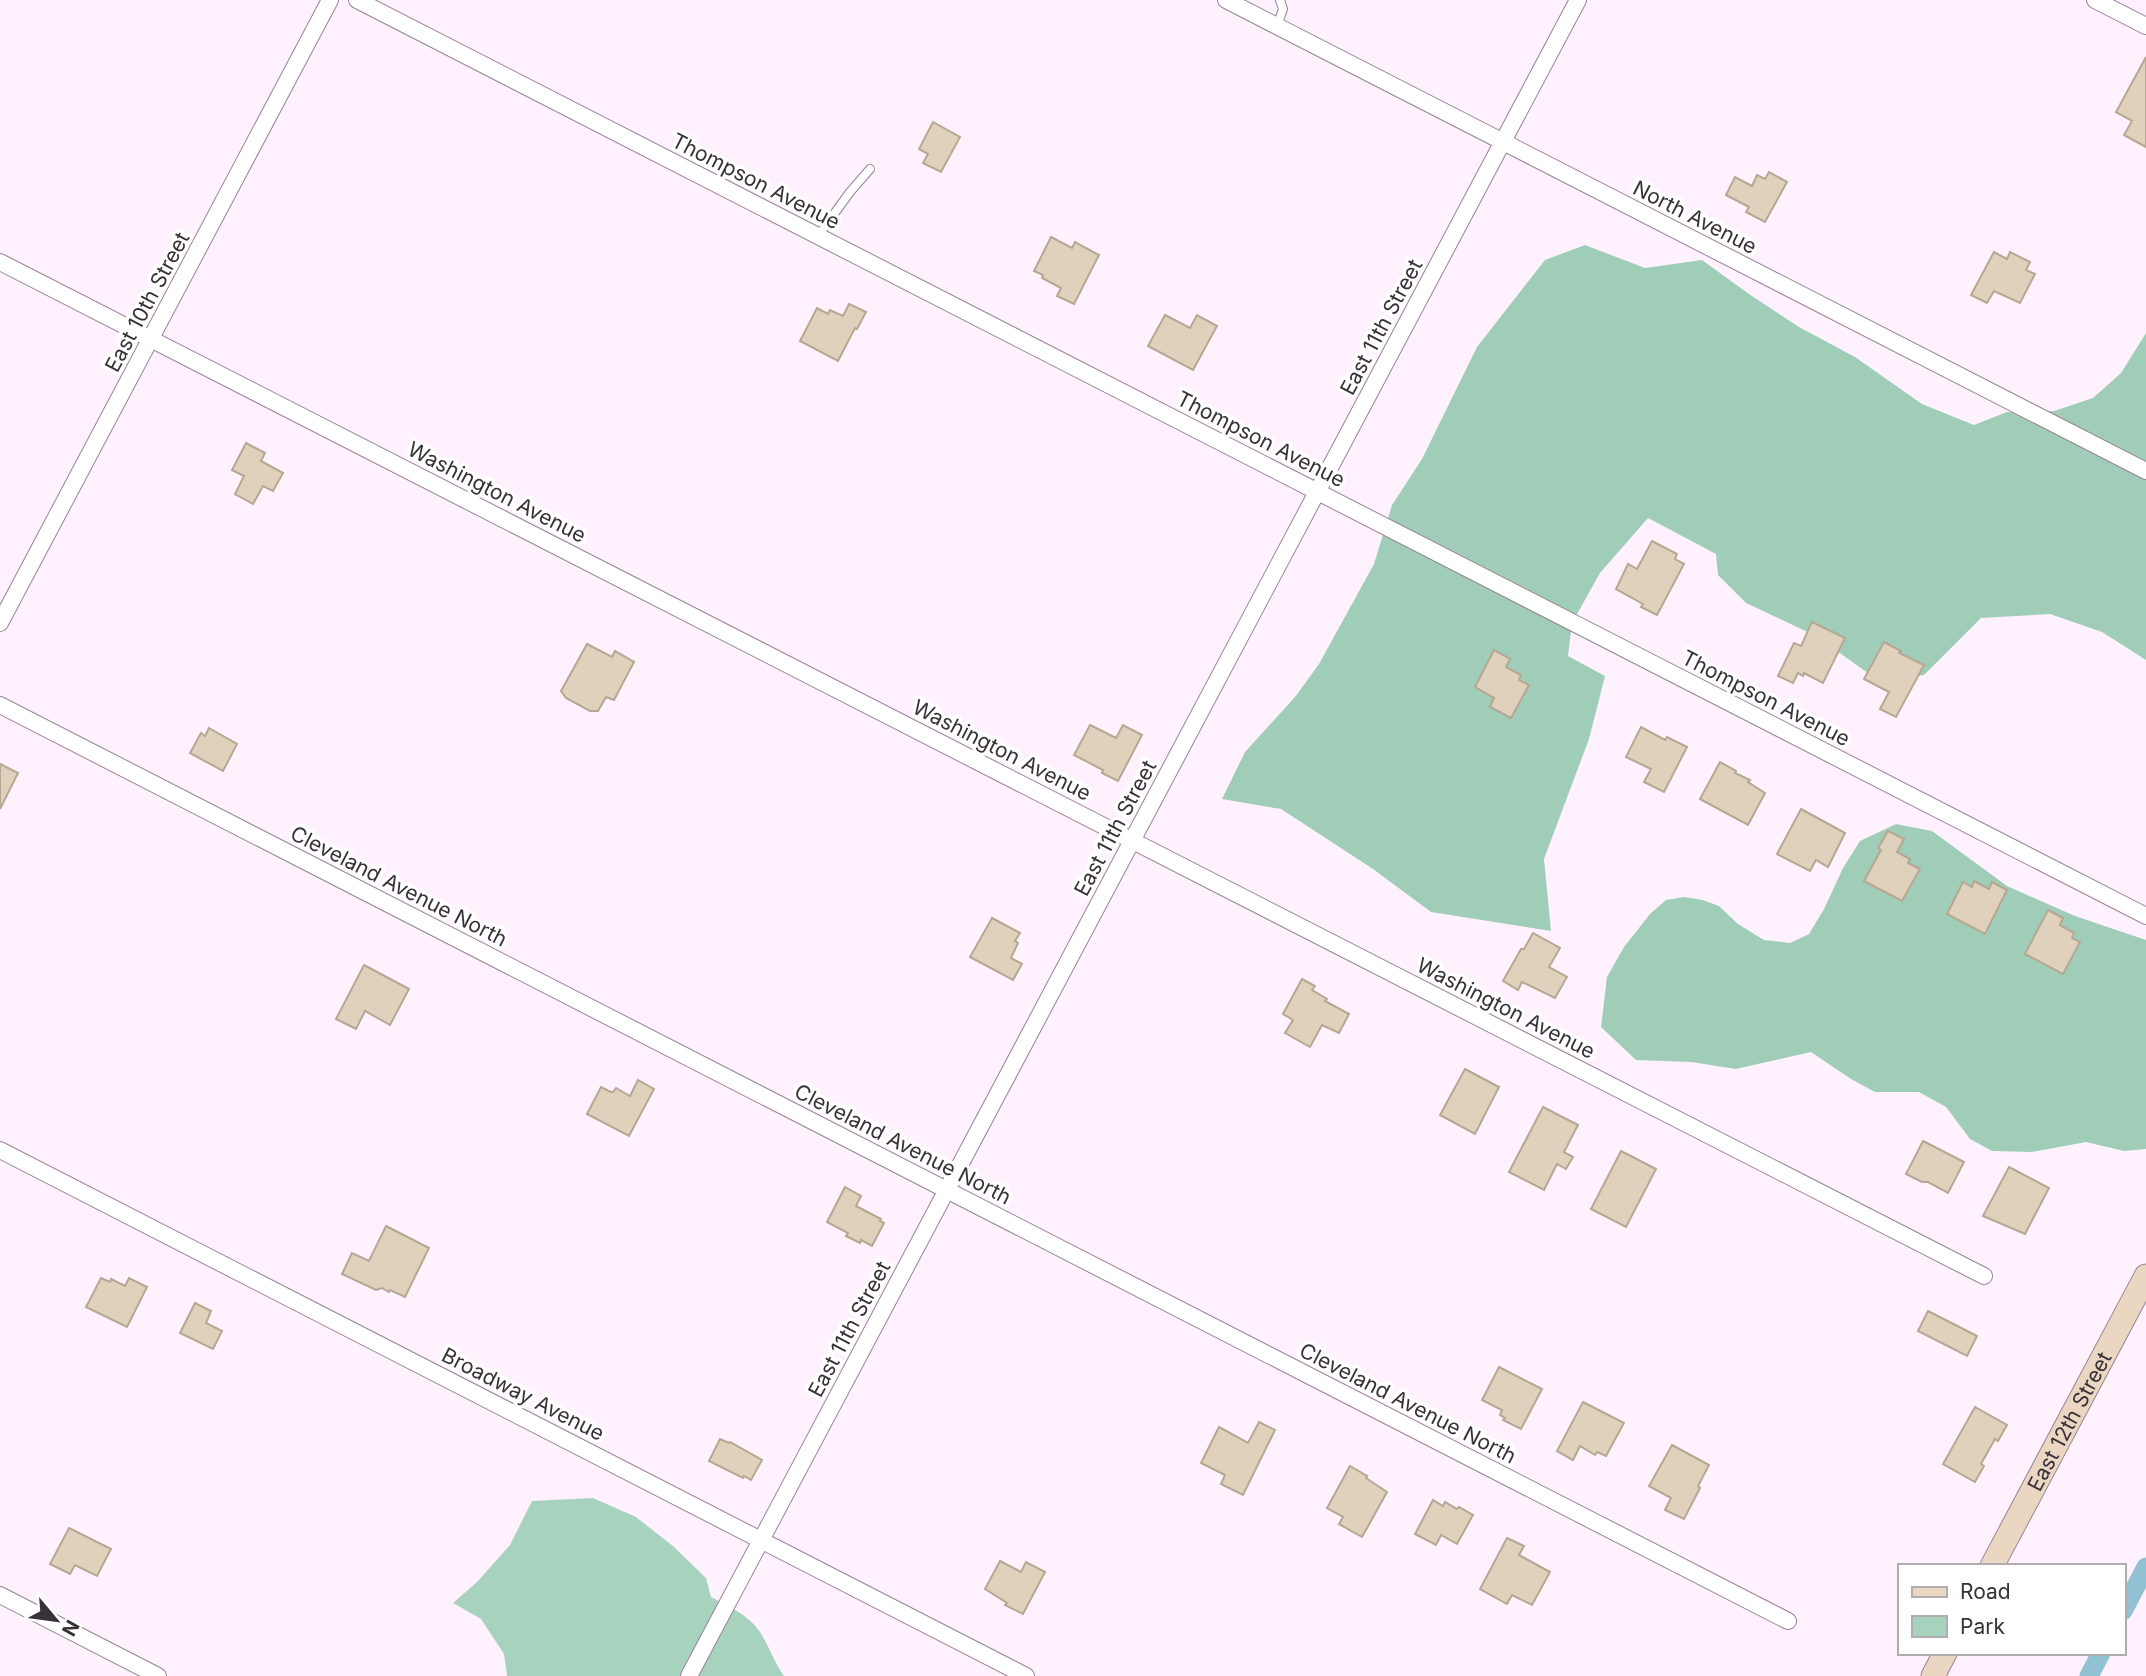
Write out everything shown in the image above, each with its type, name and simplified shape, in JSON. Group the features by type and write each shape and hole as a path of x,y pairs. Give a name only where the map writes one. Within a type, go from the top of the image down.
{"street":[{"name":"East 10th Street","path":"0,623 330,0"},
{"name":"Thompson Avenue","path":"357,0 2146,916"},
{"name":"North Avenue","path":"1226,0 2146,471"},
{"name":"East 11th Street","path":"689,1676 1578,0"},
{"path":"2095,0 2146,26"},
{"name":"Washington Avenue","path":"0,261 1983,1276"},
{"name":"Cleveland Avenue North","path":"0,705 1788,1621"},
{"name":"Broadway Avenue","path":"0,1150 1026,1676"},
{"name":"East 12th Street","path":"1993,1564 2146,1276"},
{"path":"0,1595 158,1676"},
{"path":"1933,1676 1944,1655"}],"lane":[{"path":"1277,26 1283,9 1280,0"},
{"path":"818,236 849,192 870,169"}],"green space":[{"path":"1585,245 1645,268 1702,260 1799,327 1855,357 1922,404 1974,425 2007,412 2054,411 2093,398 2121,373 2146,333 2146,660 2102,632 2050,614 1981,618 1924,675 1879,681 1816,636 1746,603 1718,575 1716,554 1648,518 1600,573 1572,623 1568,656 1605,676 1589,739 1544,859 1551,931 1431,912 1373,869 1281,809 1222,799 1245,752 1295,697 1319,664 1374,564 1392,505 1422,459 1477,347 1545,260"},
{"path":"1896,824 1932,831 2007,886 2075,916 2146,940 2146,1149 2124,1151 2086,1142 2032,1152 1992,1151 1970,1139 1946,1107 1919,1092 1875,1092 1811,1052 1736,1069 1691,1062 1636,1060 1601,1027 1607,977 1624,947 1650,914 1666,900 1684,897 1703,900 1719,906 1738,924 1764,940 1790,943 1809,934 1860,841"},
{"path":"593,1498 636,1517 673,1546 706,1578 711,1597 738,1611 755,1626 784,1676 507,1676 504,1654 481,1619 453,1603 477,1582 510,1545 532,1501"}],"building":[{"path":"2146,57 2146,147 2124,135 2132,121 2116,112"},
{"path":"933,122 960,137 941,172 923,163 928,154 919,149"},
{"path":"1769,172 1787,182 1765,222 1746,212 1749,207 1726,195 1735,177 1752,186 1757,175 1765,179"},
{"path":"1051,237 1072,248 1075,242 1099,255 1074,304 1057,296 1061,288 1034,271"},
{"path":"1994,252 2007,259 2010,252 2030,262 2026,270 2035,274 2020,303 1994,291 1987,303 1971,295"},
{"path":"849,304 866,312 838,361 800,341 817,308 828,314 830,310 843,316"},
{"path":"1165,315 1190,328 1197,315 1217,326 1193,370 1148,346"},
{"path":"246,443 265,453 261,461 283,473 273,491 263,486 253,504 235,494 244,476 232,470"},
{"path":"1652,541 1677,554 1675,559 1684,564 1657,615 1616,589 1628,564 1637,569"},
{"path":"1812,622 1845,638 1823,683 1804,673 1803,676 1798,673 1793,683 1778,676 1794,643 1801,646"},
{"path":"1884,642 1924,665 1896,717 1880,709 1889,692 1864,679"},
{"path":"587,644 612,657 615,651 634,662 614,700 606,697 598,711 590,711 566,698 561,691"},
{"path":"1494,650 1510,659 1506,667 1521,675 1519,680 1529,685 1511,718 1490,707 1494,698 1475,687"},
{"path":"1090,725 1116,738 1123,725 1142,735 1118,781 1074,755"},
{"path":"1641,727 1665,740 1667,737 1687,747 1664,792 1644,782 1651,769 1626,757"},
{"path":"209,728 237,744 223,771 190,753 201,733 205,736"},
{"path":"1720,762 1750,780 1748,782 1765,793 1748,825 1700,799"},
{"path":"0,764 18,773 0,809"},
{"path":"1801,809 1845,833 1828,867 1816,860 1810,871 1777,854"},
{"path":"1888,831 1904,839 1897,852 1910,859 1908,863 1920,869 1902,901 1864,881"},
{"path":"1974,881 1989,889 1992,882 2007,890 1985,934 1947,914 1963,882 1972,887"},
{"path":"2048,910 2063,918 2060,925 2074,933 2072,938 2080,942 2063,974 2025,954"},
{"path":"992,918 1020,933 1011,958 1022,964 1013,980 970,957"},
{"path":"1533,933 1560,948 1549,967 1567,977 1555,998 1522,982 1518,990 1503,981"},
{"path":"364,965 409,989 390,1025 365,1011 356,1029 336,1019"},
{"path":"1302,979 1315,986 1312,990 1327,999 1325,1001 1349,1014 1339,1033 1322,1025 1310,1047 1285,1033 1293,1020 1283,1014"},
{"path":"1465,1069 1499,1087 1475,1134 1440,1115"},
{"path":"638,1080 654,1089 629,1136 587,1114 601,1087 611,1092 616,1088 630,1096"},
{"path":"1543,1107 1578,1125 1564,1152 1573,1157 1566,1169 1557,1164 1544,1190 1509,1172"},
{"path":"1923,1141 1964,1162 1948,1193 1906,1174"},
{"path":"1621,1151 1656,1169 1626,1227 1591,1209"},
{"path":"2009,1167 2049,1188 2025,1234 1983,1216"},
{"path":"845,1187 861,1196 856,1206 884,1223 872,1246 846,1236 848,1233 827,1222"},
{"path":"386,1226 429,1248 405,1297 382,1288 376,1290 342,1274 352,1253 369,1261"},
{"path":"101,1278 110,1282 111,1279 125,1286 129,1278 147,1287 127,1327 86,1307"},
{"path":"195,1303 211,1311 206,1323 222,1331 213,1349 180,1333"},
{"path":"1928,1311 1977,1336 1967,1356 1918,1331"},
{"path":"1499,1367 1542,1389 1521,1429 1503,1420 1505,1418 1500,1415 1502,1410 1482,1400"},
{"path":"1583,1402 1624,1423 1606,1456 1597,1452 1595,1455 1580,1446 1573,1460 1557,1451"},
{"path":"1975,1407 2007,1425 1998,1441 1995,1439 1981,1464 1984,1466 1975,1482 1943,1464"},
{"path":"1259,1422 1275,1430 1243,1495 1221,1484 1225,1475 1201,1463 1219,1427 1248,1443"},
{"path":"720,1439 762,1460 751,1480 709,1461"},
{"path":"1672,1445 1709,1465 1684,1519 1665,1510 1671,1498 1649,1486"},
{"path":"1350,1466 1387,1492 1362,1537 1339,1524 1343,1517 1327,1508"},
{"path":"1433,1500 1443,1506 1445,1502 1457,1509 1459,1507 1473,1515 1457,1544 1441,1535 1436,1545 1415,1534"},
{"path":"69,1528 111,1549 97,1576 75,1565 70,1574 50,1564"},
{"path":"1507,1538 1524,1546 1519,1555 1550,1572 1532,1605 1512,1595 1507,1604 1480,1589"},
{"path":"1000,1561 1021,1572 1026,1562 1045,1572 1023,1614 1005,1605 1007,1603 985,1589"}],"waterway":[{"path":"2125,1607 2146,1567"},
{"path":"2089,1676 2100,1655"}]}
